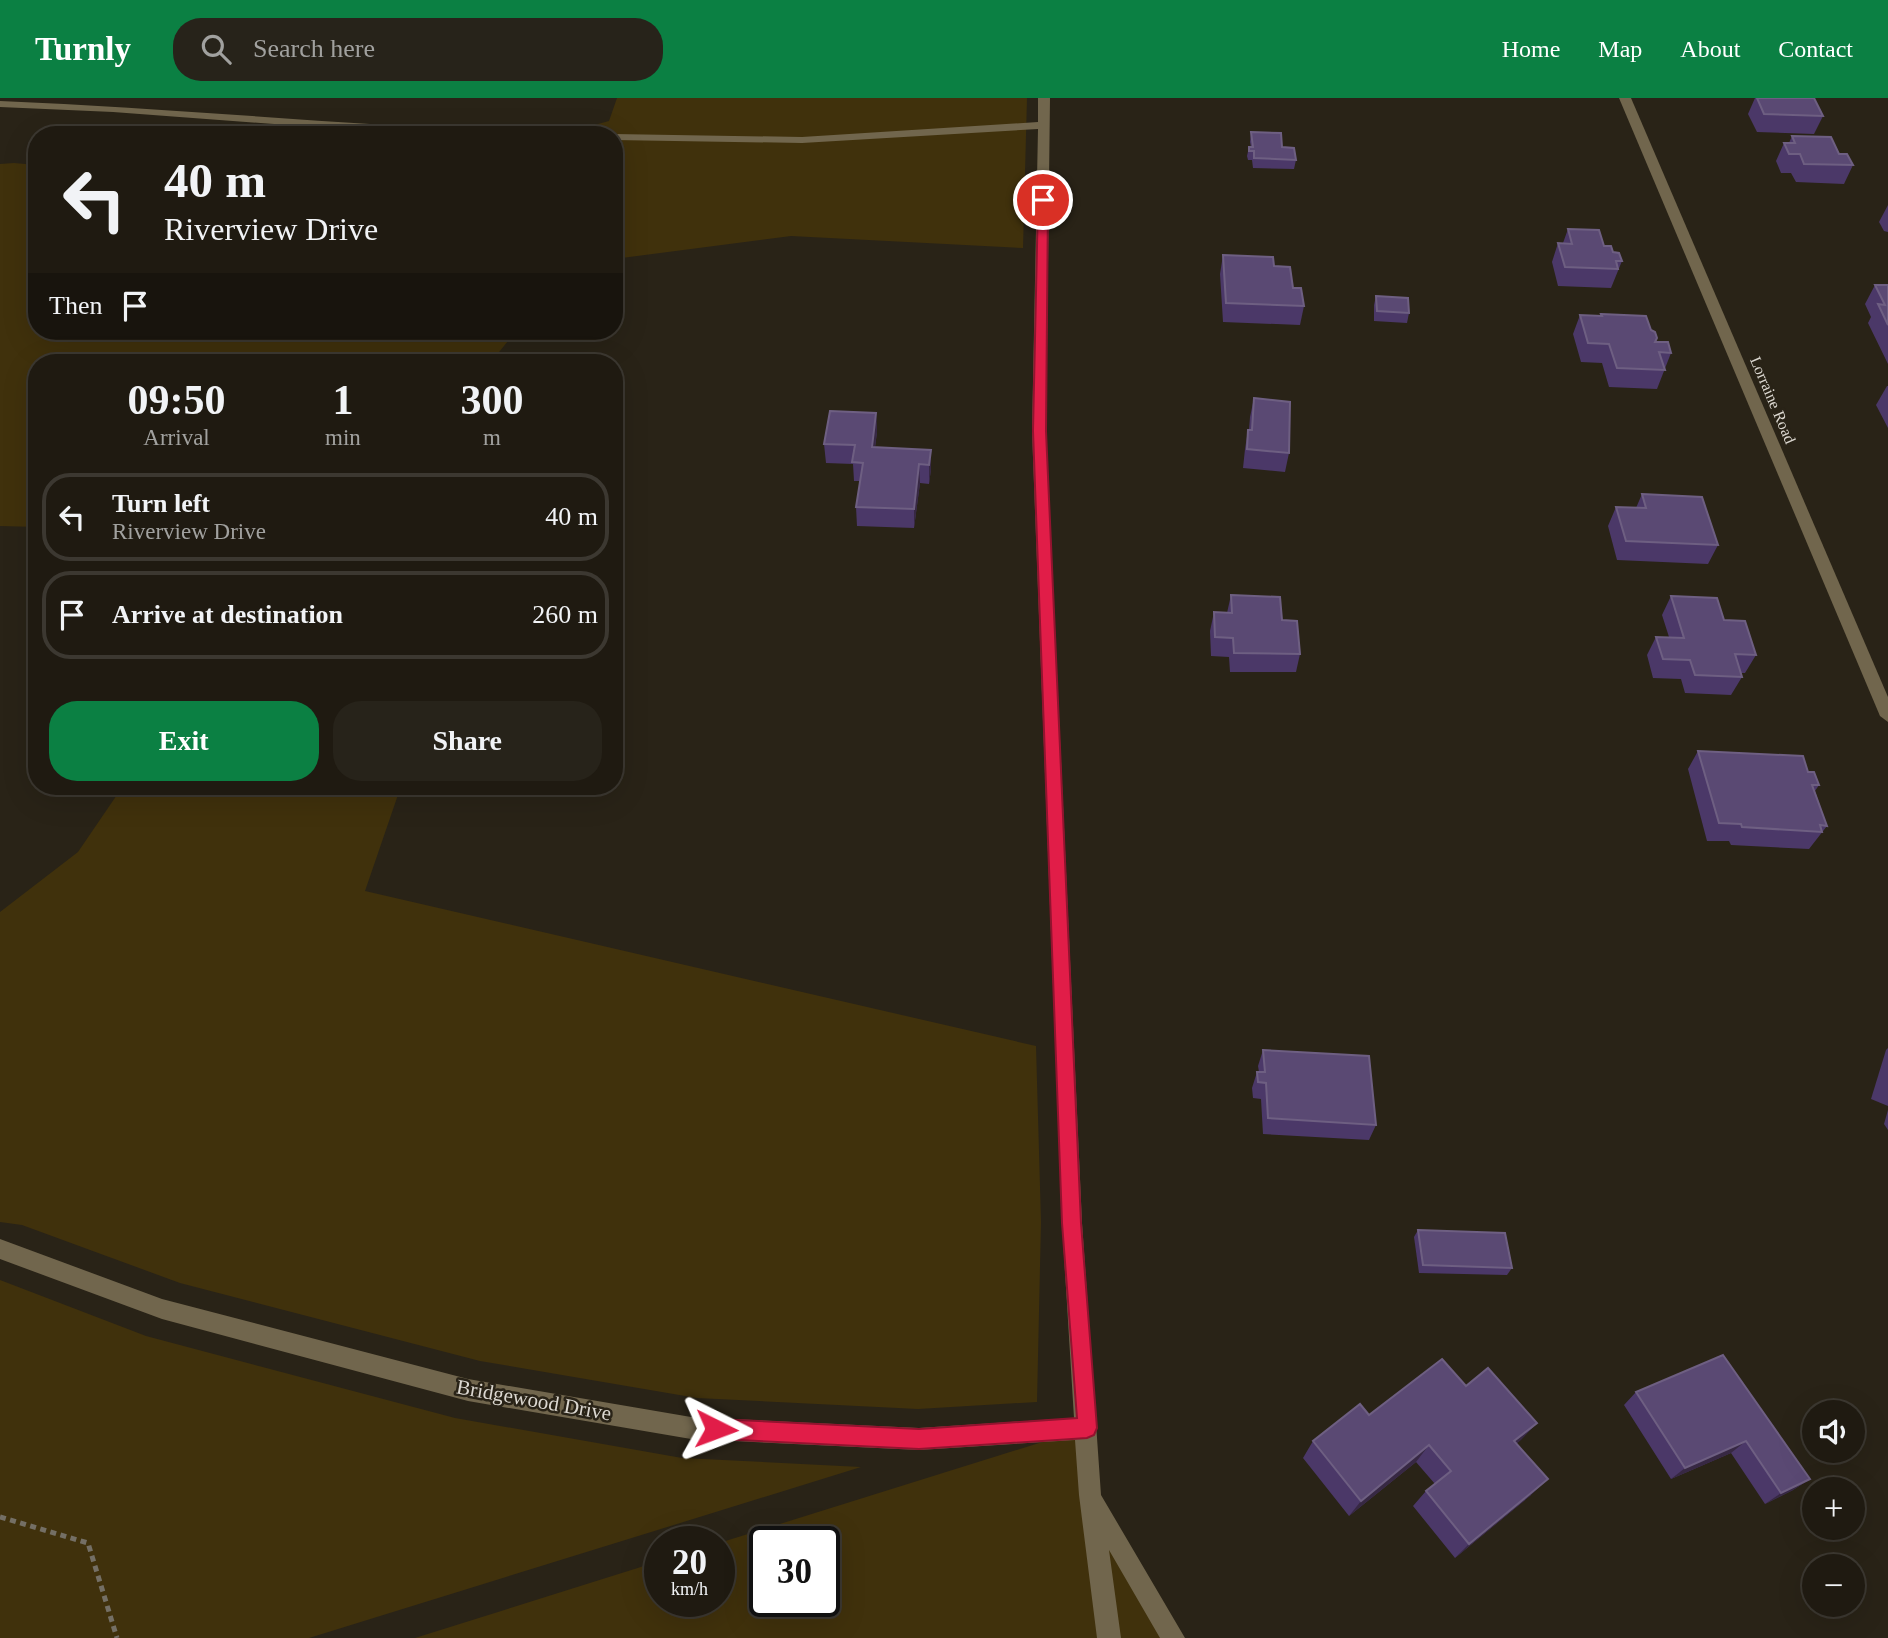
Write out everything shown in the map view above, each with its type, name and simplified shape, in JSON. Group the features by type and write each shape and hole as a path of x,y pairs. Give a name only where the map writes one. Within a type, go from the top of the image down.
{"street":[{"path":"1044,98 1040,431 1072,1223 1090,1495 1109,1638"},
{"name":"Lorraine Road","path":"1625,98 1888,716"},
{"path":"0,104 332,126"},
{"path":"623,137 802,140 1044,125"},
{"name":"Bridgewood Drive","path":"0,1250 162,1309 468,1390 678,1426 919,1439 1087,1428"},
{"path":"1090,1495 1173,1638"}],"path":[{"path":"0,1517 88,1543 117,1638"}],"shaded area":[{"path":"617,98 1027,98 1023,248 791,236 623,258 623,126 590,126 609,121"},
{"path":"0,164 28,164 28,340 509,340 497,354 28,354 28,527 0,526"},
{"path":"117,795 398,795 365,891 1036,1046 1041,1222 1037,1402 918,1409 697,1398 480,1361 180,1283 22,1225 0,1222 0,912 78,852"},
{"path":"0,1280 146,1336 455,1418 682,1458 861,1467 671,1526 644,1526 644,1534 309,1638 0,1638"},
{"path":"1087,1428 1090,1495 1173,1638 415,1638 644,1566 644,1617 735,1617 735,1538 749,1534 749,1617 840,1617 840,1526 773,1526"}],"building":[{"path":"1757,98 1814,98 1823,116 1764,114"},
{"path":"1251,132 1281,133 1282,147 1294,148 1296,160 1254,158 1254,151 1249,151 1249,147 1253,147"},
{"path":"1792,136 1831,137 1839,154 1847,154 1853,165 1804,164 1800,154 1789,154 1784,143 1795,143"},
{"path":"1568,229 1599,230 1604,246 1611,246 1613,252 1619,253 1622,261 1616,261 1618,269 1565,267 1558,243 1572,244"},
{"path":"1223,255 1273,257 1274,266 1290,267 1293,288 1301,288 1304,306 1226,303"},
{"path":"1875,285 1888,285 1888,325 1878,304 1885,305"},
{"path":"1376,296 1408,298 1409,313 1377,311"},
{"path":"1601,314 1646,316 1651,330 1655,332 1655,342 1668,342 1671,353 1659,352 1665,370 1617,368 1609,344 1588,343 1580,315 1602,316"},
{"path":"1254,398 1290,402 1289,453 1247,449 1248,430 1252,430"},
{"path":"830,411 876,413 872,447 931,450 929,465 919,464 914,509 856,507 863,463 852,462 855,445 824,444"},
{"path":"1642,494 1702,497 1718,545 1626,541 1616,507 1646,508"},
{"path":"1231,595 1280,597 1282,620 1297,621 1300,654 1234,653 1233,638 1215,637 1214,612 1232,613"},
{"path":"1671,596 1717,598 1724,620 1745,621 1756,655 1735,654 1742,677 1695,675 1690,660 1663,659 1656,637 1684,638"},
{"path":"1698,751 1803,756 1808,772 1814,772 1819,785 1812,785 1827,826 1820,825 1822,832 1719,823"},
{"path":"1263,1050 1369,1056 1376,1125 1268,1118 1266,1083 1258,1082 1257,1072 1265,1072"},
{"path":"1418,1230 1505,1233 1512,1268 1423,1265"},
{"path":"1723,1355 1809,1477 1802,1477 1802,1483 1781,1493 1746,1441 1685,1468 1636,1392"},
{"path":"1442,1359 1466,1386 1488,1368 1537,1423 1514,1441 1548,1479 1469,1544 1426,1491 1451,1471 1429,1445 1361,1501 1313,1441 1360,1404 1369,1415"}],"route":[{"path":"716,1429 919,1439 1087,1428 1072,1223 1040,431 1043,200"}]}
